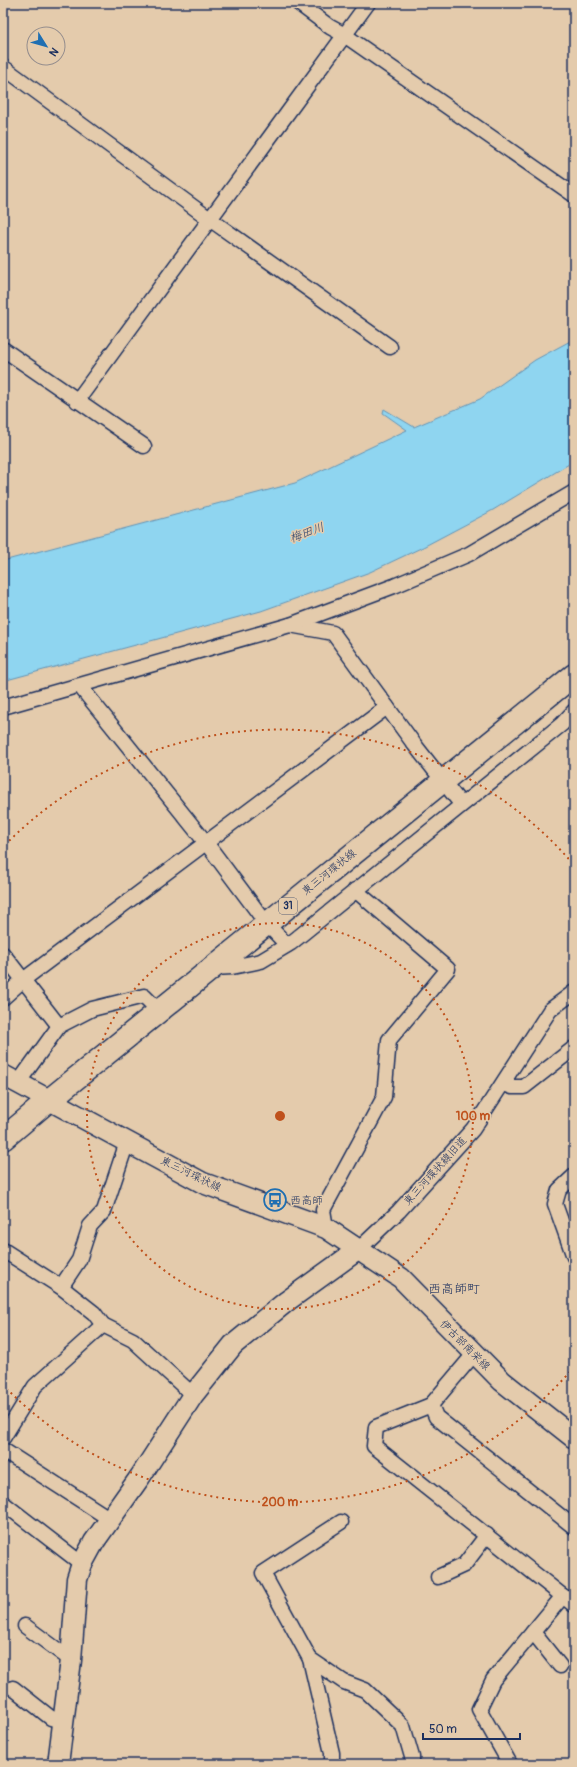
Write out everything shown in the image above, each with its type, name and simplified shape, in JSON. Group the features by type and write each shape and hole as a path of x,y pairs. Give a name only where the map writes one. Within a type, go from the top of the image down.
{"main road":[{"name":"東三河環状線","path":"3,1139 574,675"},
{"path":"10,1079 48,1101"},
{"name":"東三河環状線","path":"48,1101 203,1183 326,1228 359,1249"},
{"path":"58,1764 71,1660 78,1579 82,1564 94,1542 140,1477 193,1395 233,1345 359,1249"},
{"name":"伊古部南栄線","path":"359,1249 401,1278 502,1381 574,1438"}],"street":[{"path":"298,3 330,27 343,34 574,195"},
{"path":"77,401 201,231 211,220 343,34 368,3"},
{"path":"3,67 211,220 390,347"},
{"path":"3,349 144,446"},
{"path":"3,707 290,625 394,586 468,554 574,492"},
{"path":"290,625 333,633 461,804"},
{"path":"83,685 83,690 207,844 266,924 286,945"},
{"path":"3,998 23,980 207,844 387,707"},
{"path":"213,968 232,967 261,961 286,945 562,724 574,711"},
{"path":"326,1228 323,1210 384,1096 389,1040 448,969 355,890"},
{"path":"3,954 59,1026"},
{"name":"東三河環状線旧道","path":"359,1249 399,1211 473,1129 504,1084 550,1010 574,992"},
{"path":"10,1079 59,1026 92,1009 144,996 159,1011"},
{"path":"504,1084 512,1087 524,1087 574,1048"},
{"path":"61,1287 79,1260 90,1226 104,1211 127,1142"},
{"path":"574,1176 559,1190 555,1204 574,1257"},
{"path":"3,1250 61,1287 94,1313 103,1325 133,1340 193,1395"},
{"path":"3,1438 35,1386 103,1325"},
{"path":"474,1354 431,1405 376,1427 374,1446 574,1606"},
{"path":"431,1405 436,1417 574,1527"},
{"path":"3,1450 110,1519"},
{"path":"3,1503 82,1564"},
{"path":"332,1764 332,1753 310,1659 263,1573 341,1522"},
{"path":"438,1577 464,1565 487,1535"},
{"path":"510,1764 479,1709 493,1680 563,1596"},
{"path":"25,1626 71,1660"},
{"path":"533,1632 560,1666"},
{"path":"310,1659 344,1682 365,1690 403,1726 412,1757 412,1764"},
{"path":"13,1688 51,1718 63,1720"}],"water":[{"name":"梅田川","path":"574,339 574,461 493,510 423,547 370,572 261,611 3,681 3,561 295,483 407,430 383,413 384,409 414,427 480,399 535,360"}],"place":[{"name":"西高師","path":"275,1200"}],"district":[{"name":"西高師町","path":"454,1289"}]}
